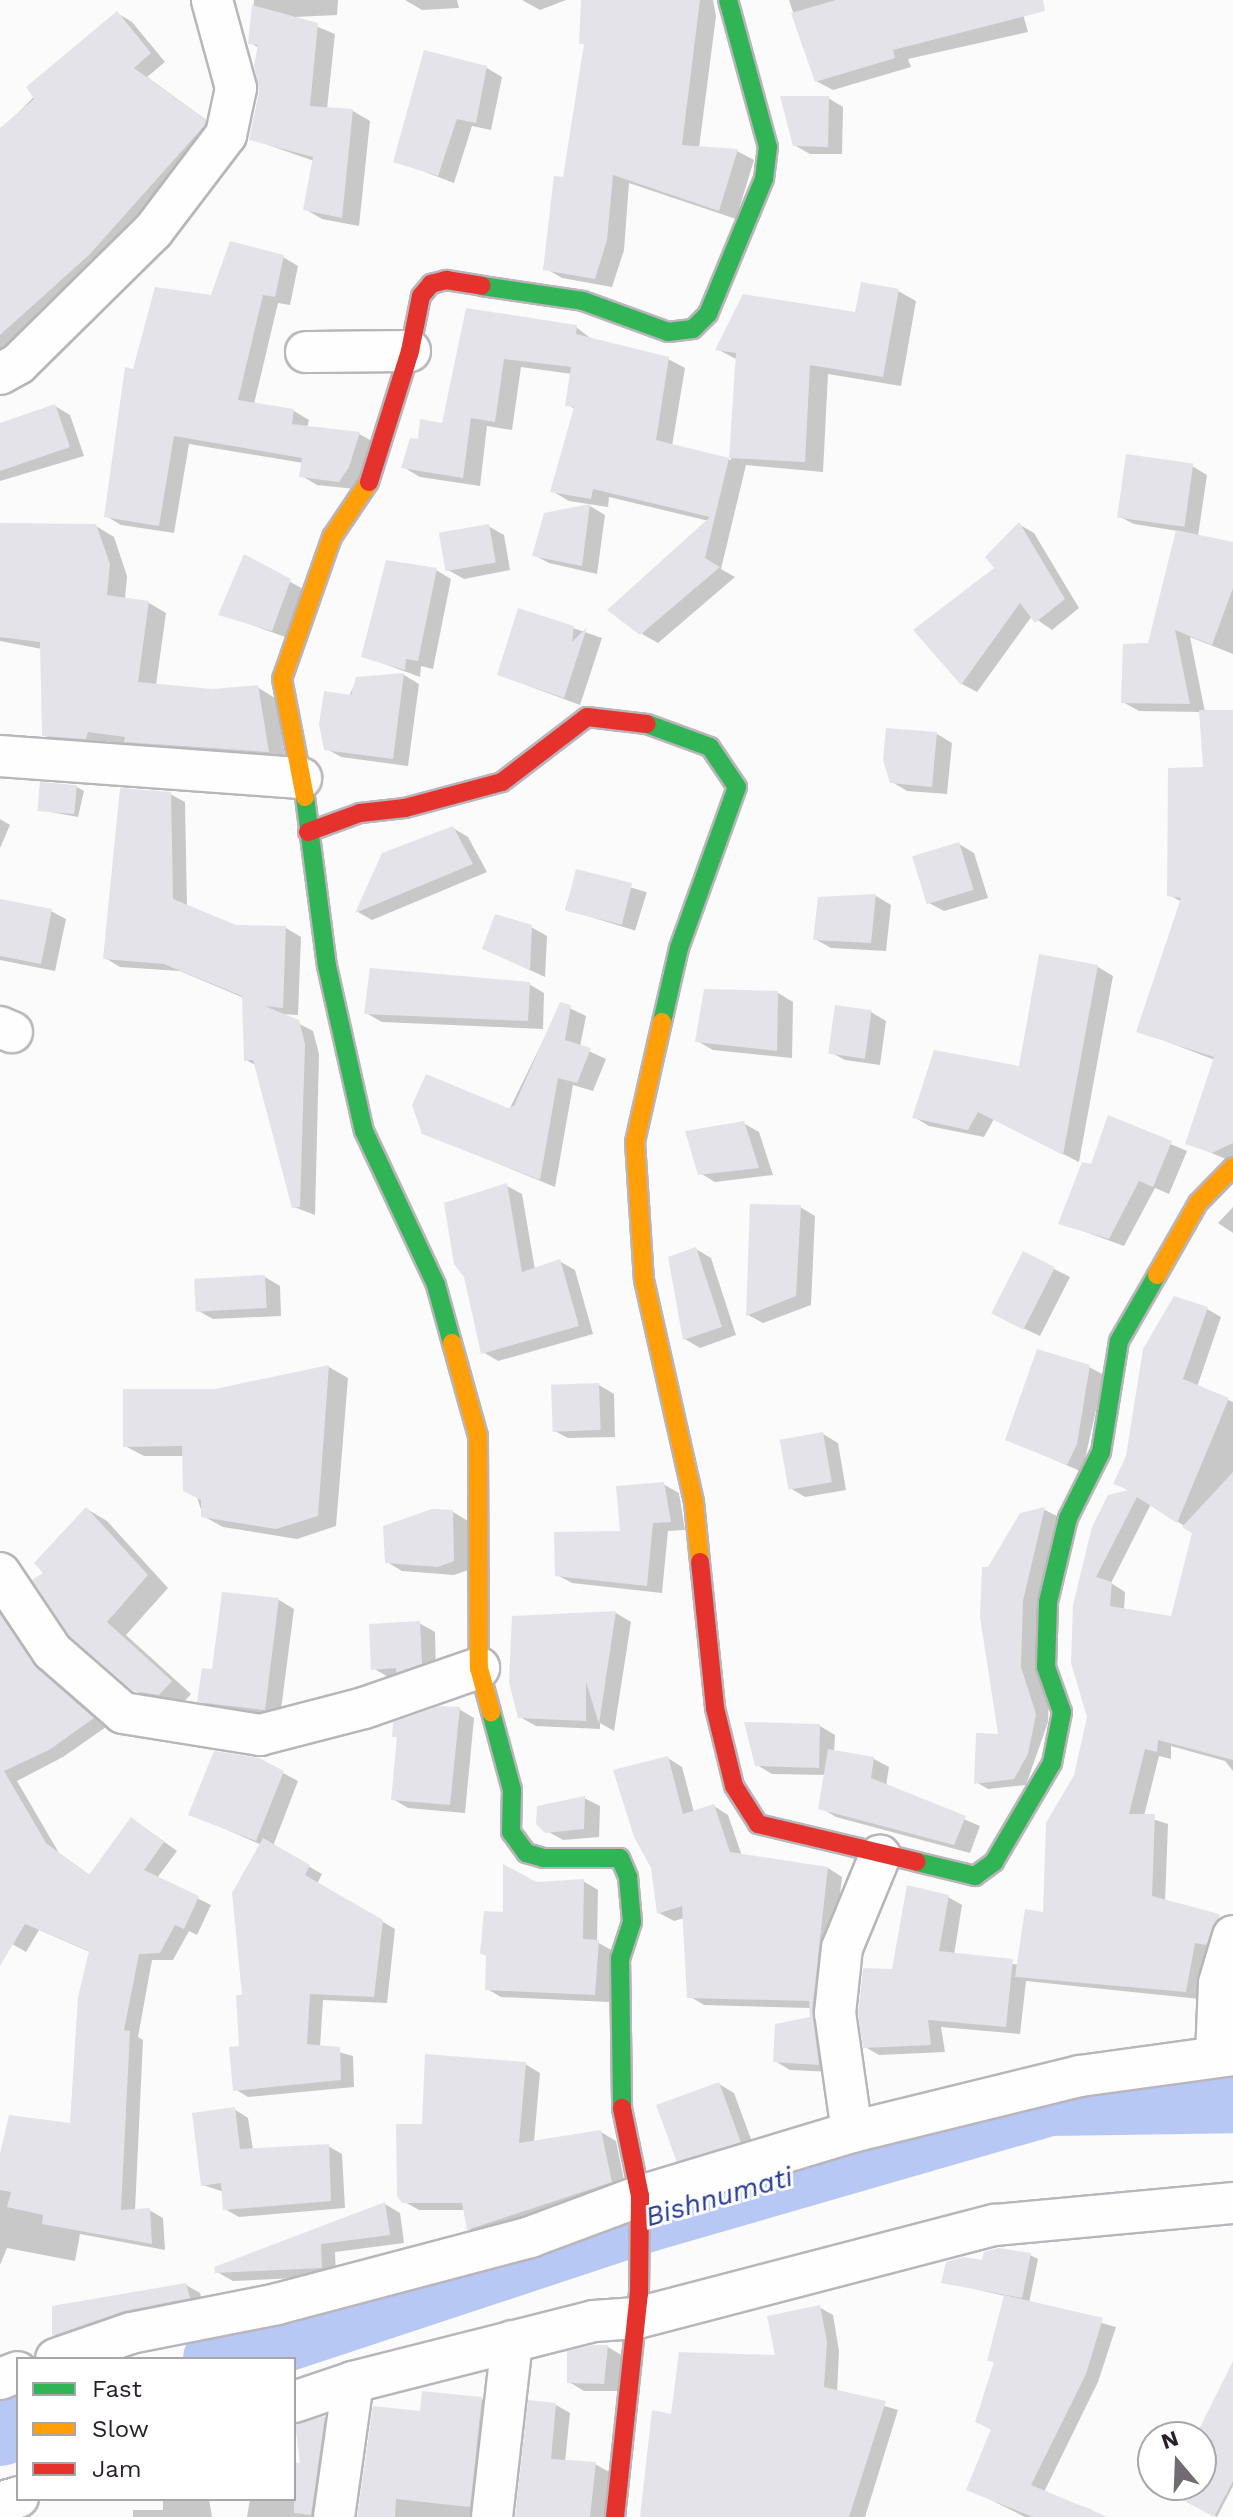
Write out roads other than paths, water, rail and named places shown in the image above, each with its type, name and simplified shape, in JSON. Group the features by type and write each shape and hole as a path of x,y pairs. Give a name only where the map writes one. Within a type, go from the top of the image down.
{"street":[{"path":"0,374 18,364 153,231 226,135 236,88 212,0"},
{"path":"615,2517 638,2306 639,2203 620,2096 620,1958 632,1922 628,1877 620,1858 526,1853 511,1832 512,1790 479,1668 478,1436 436,1285 364,1131 327,966 301,778 282,679 313,604 332,537 372,478 410,351 421,296 431,284 446,280 583,301 668,332 693,329 708,314 764,179 768,147 739,26 728,0"},
{"path":"306,352 410,351"},
{"path":"308,832 360,813 405,808 502,782 587,717 660,725 710,747 737,787 679,948 635,1142 644,1280 694,1502 715,1708 734,1786 758,1824 880,1856 975,1876 994,1862 1052,1763 1062,1712 1046,1667 1048,1602 1068,1518 1101,1452 1119,1341 1198,1203 1233,1167"},
{"path":"0,756 301,778"},
{"path":"0,1573 52,1651 123,1713 260,1735 364,1708 479,1668"},
{"path":"852,2132 835,2013 842,1948 880,1856"},
{"path":"62,2357 131,2333 277,2304 530,2237 852,2132 1080,2076 1224,2055 1219,1983 1233,1936"},
{"path":"296,2401 353,2382 594,2321 638,2306 995,2225 1233,2203"},
{"path":"492,2517 512,2341"},
{"path":"334,2517 353,2382"}],"waterway":[{"name":"Bishnumati","path":"224,2357 647,2217 1050,2101 1233,2098"},
{"name":"Bishnumati","path":"0,2431 16,2426"}]}
